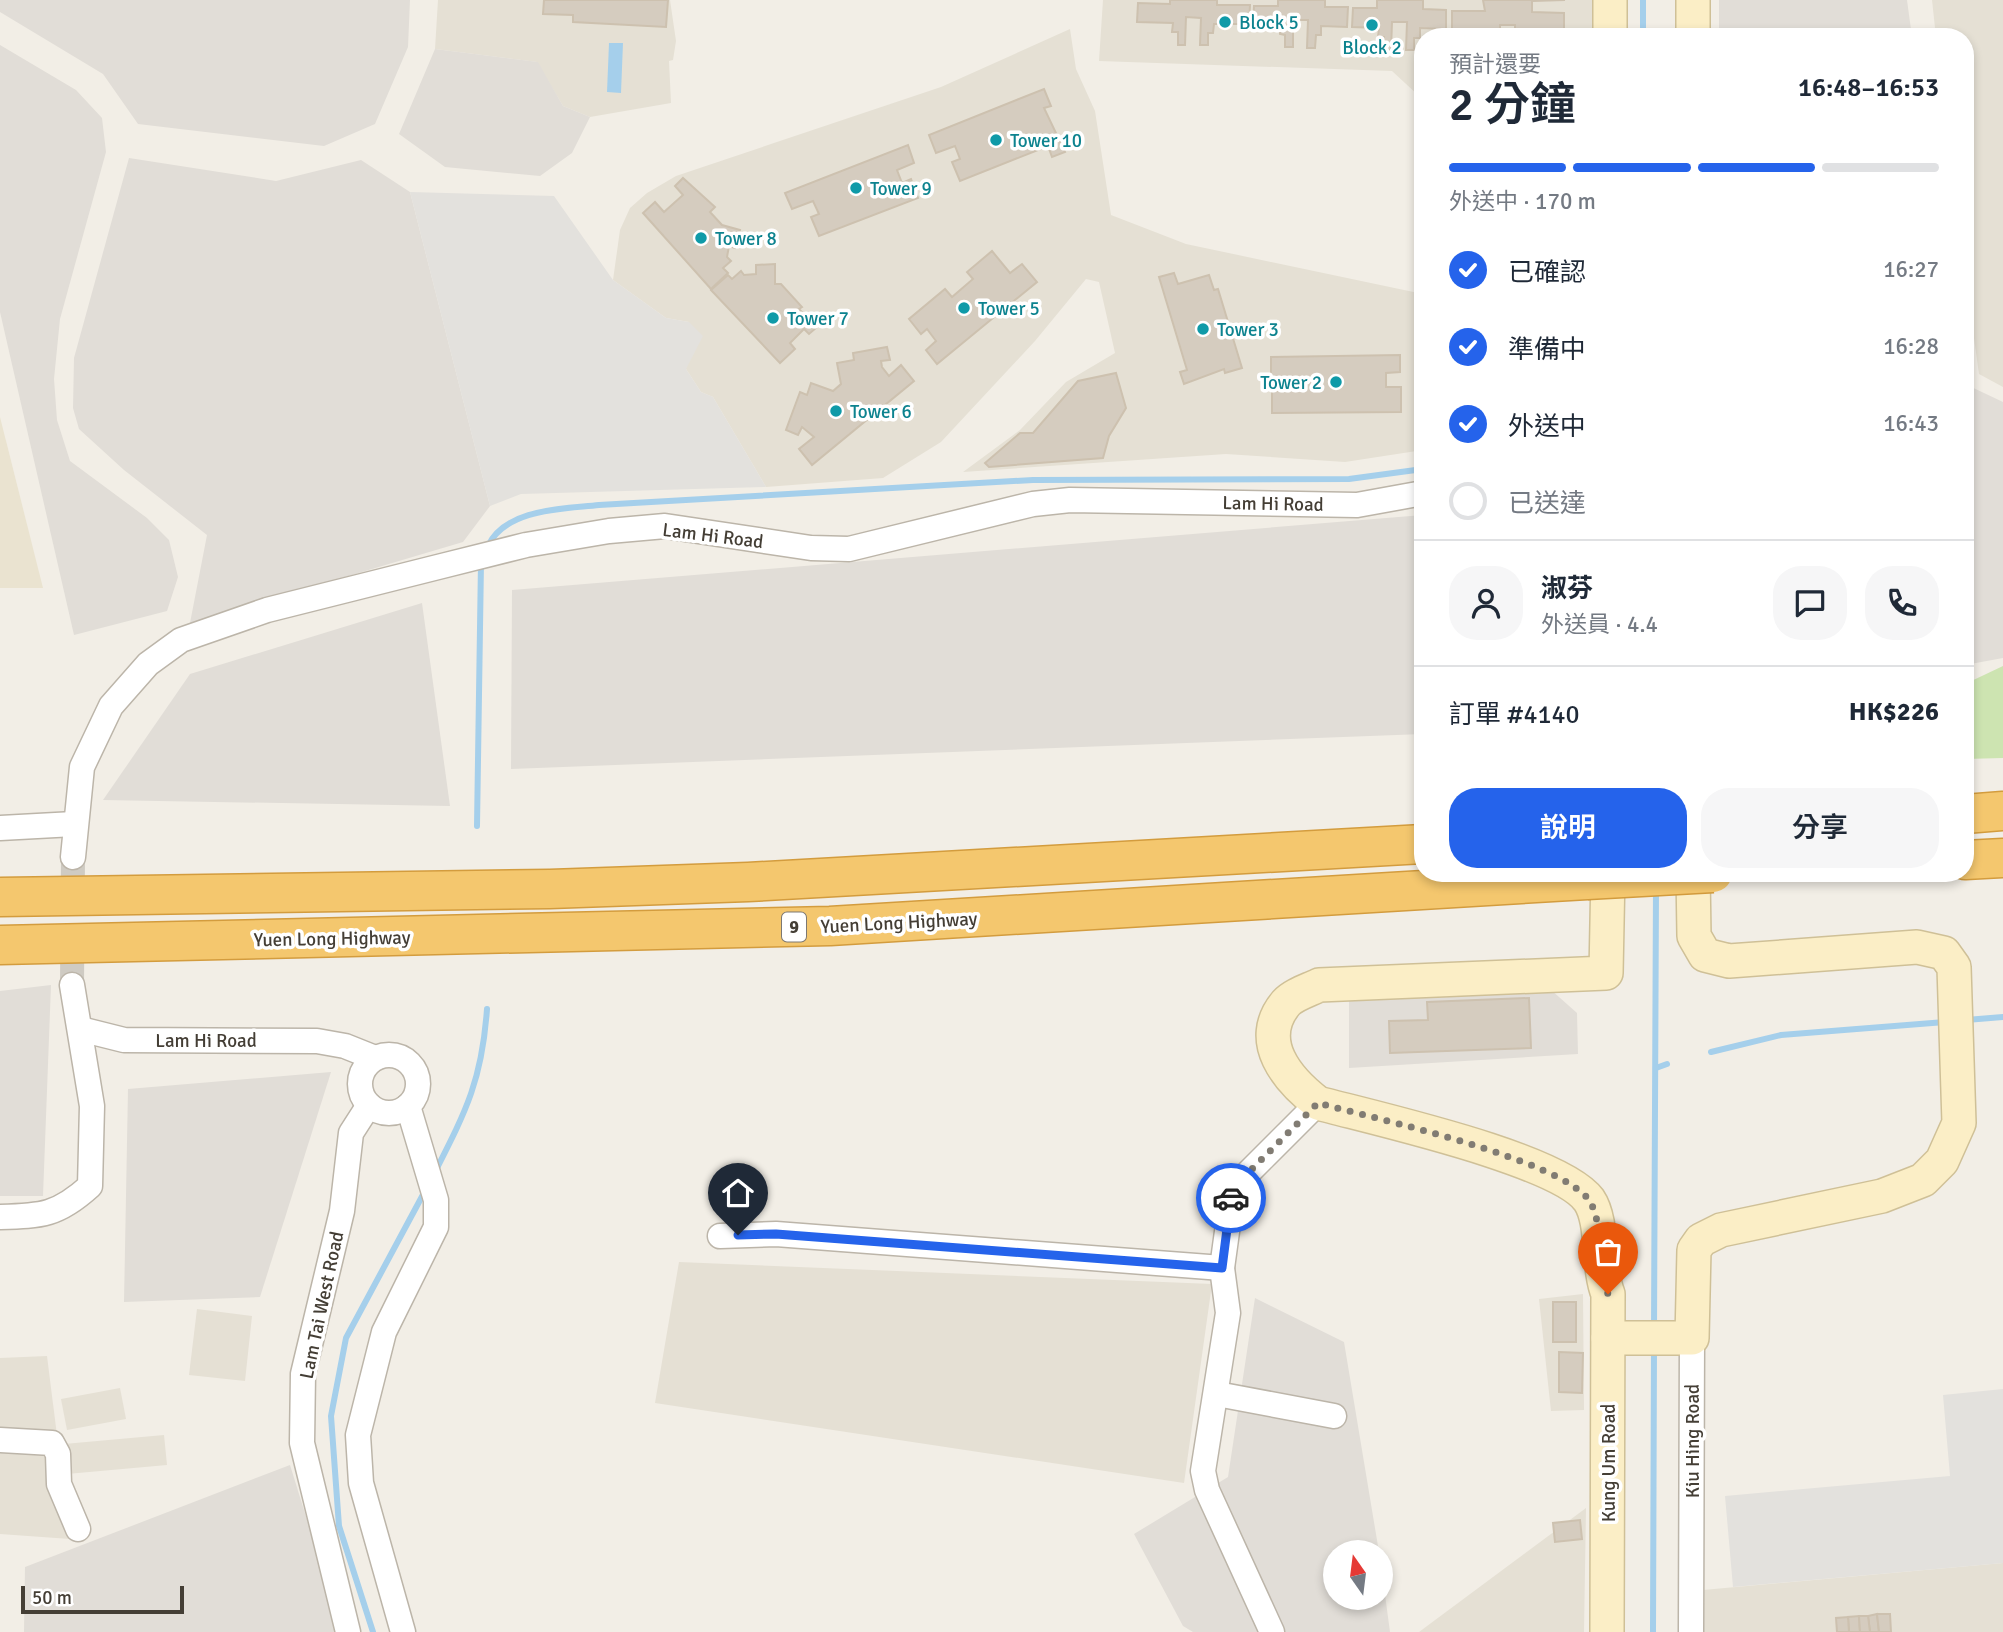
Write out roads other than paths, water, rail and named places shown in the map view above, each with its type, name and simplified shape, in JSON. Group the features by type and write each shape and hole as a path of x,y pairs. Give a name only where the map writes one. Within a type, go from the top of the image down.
{"highway":[{"path":"1974,813 2003,811"},
{"path":"0,897 384,893 722,883 1414,845"},
{"path":"1974,860 2003,858"},
{"name":"Yuen Long Highway","path":"0,945 830,926 1519,882"}],"street":[{"path":"1610,0 1610,28"},
{"path":"1693,0 1693,28"},
{"name":"Lam Hi Road","path":"73,857 74,824 82,767 111,706 148,664 181,640 267,610 526,545 609,531 665,526 811,548 849,549 1033,504 1070,500 1357,505 1414,495"},
{"path":"0,828 74,824"},
{"path":"1272,1632 1203,1480 1228,1312 1222,1268 1233,1188 1318,1103 1293,1084 1275,1051 1273,1027 1287,1002 1319,985 1606,973 1597,882"},
{"name":"Kiu Hing Road","path":"1691,1632 1694,1250 1701,1240 1721,1230 1882,1196 1923,1180 1942,1161 1959,1123 1954,967 1944,953 1917,947 1729,961 1705,955 1694,936 1693,882"},
{"path":"0,1217 35,1216 68,1206 90,1186 92,1106 72,985"},
{"name":"Lam Hi Road","path":"80,1029 124,1040 317,1041 345,1046 375,1058 393,1055 410,1064 415,1072 417,1090 408,1106"},
{"path":"375,1058 368,1064 360,1080 360,1090 369,1105 384,1113 408,1106 436,1200 436,1227 384,1332 358,1435 361,1483 403,1632"},
{"name":"Kung Um Road","path":"1318,1103 1506,1154 1576,1188 1589,1201 1595,1214 1601,1278 1608,1294 1607,1632"},
{"name":"Lam Tai West Road","path":"348,1632 302,1443 303,1374 342,1211 351,1133 369,1105"},
{"path":"720,1236 776,1234 1222,1268"},
{"path":"1608,1338 1692,1338"},
{"path":"1217,1394 1334,1416"},
{"path":"0,1440 52,1443 58,1454 59,1484 78,1529"}],"water":[{"path":"609,43 623,43 621,93 607,92"}],"waterway":[{"path":"1643,0 1643,28"},
{"path":"488,546 497,533 522,517 599,505 1033,480 1349,479 1414,470"},
{"path":"477,826 481,562"},
{"path":"1654,1329 1656,888"},
{"path":"436,1170 456,1129 477,1075 487,1009"},
{"path":"1966,1020 2003,1017"},
{"path":"1711,1052 1781,1035 1945,1022"},
{"path":"1656,1068 1667,1064"},
{"path":"373,1632 339,1526 331,1416 346,1338 426,1189"},
{"path":"1653,1632 1654,1347"}],"tunnel":[{"path":"72,985 73,857"}],"place":[{"name":"Block 5","path":"1225,22"},
{"name":"Block 2","path":"1372,25"},
{"name":"Tower 10","path":"996,140"},
{"name":"Tower 9","path":"856,188"},
{"name":"Tower 8","path":"701,238"},
{"name":"Tower 5","path":"964,308"},
{"name":"Tower 7","path":"773,318"},
{"name":"Tower 3","path":"1203,329"},
{"name":"Tower 2","path":"1336,382"},
{"name":"Tower 6","path":"836,411"}]}
